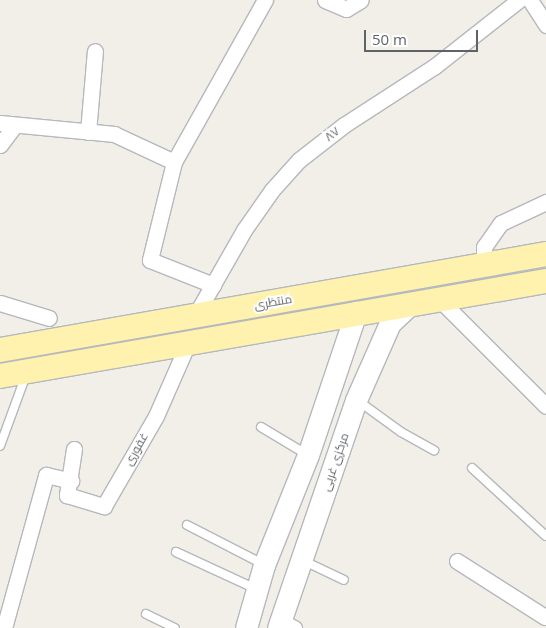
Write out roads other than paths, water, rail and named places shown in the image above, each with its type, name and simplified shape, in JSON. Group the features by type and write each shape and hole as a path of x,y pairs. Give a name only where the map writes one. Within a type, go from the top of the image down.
{"main road":[{"name":"منتظری","path":"0,350 546,254"},
{"name":"منتظری","path":"0,376 356,312 546,281"},
{"name":"مرکزی غربی","path":"284,626 302,560 356,400 390,323 410,304"},
{"path":"246,628 264,565 308,455 356,312"}],"street":[{"path":"213,285 150,260 174,162 266,0"},
{"path":"325,0 346,9 361,0"},
{"name":"۸۷","path":"195,316 266,198 299,160 344,125 434,66 519,0"},
{"path":"530,0 546,25"},
{"path":"88,132 95,51"},
{"path":"0,124 114,134 174,162"},
{"path":"0,145 15,125"},
{"path":"484,265 484,247 501,223 546,202"},
{"path":"439,299 546,406"},
{"path":"0,303 49,318"},
{"name":"غفوری","path":"70,481 67,495 104,506 156,416 188,343"},
{"path":"4,628 46,475 70,481 74,449"},
{"path":"457,562 544,620"}],"lane":[{"path":"0,446 28,372"},
{"path":"356,400 401,432 434,450"},
{"path":"260,427 308,455"},
{"path":"472,468 546,536"},
{"path":"187,524 264,565"},
{"path":"176,552 258,589"},
{"path":"302,560 344,580"},
{"path":"146,614 175,628"}]}
